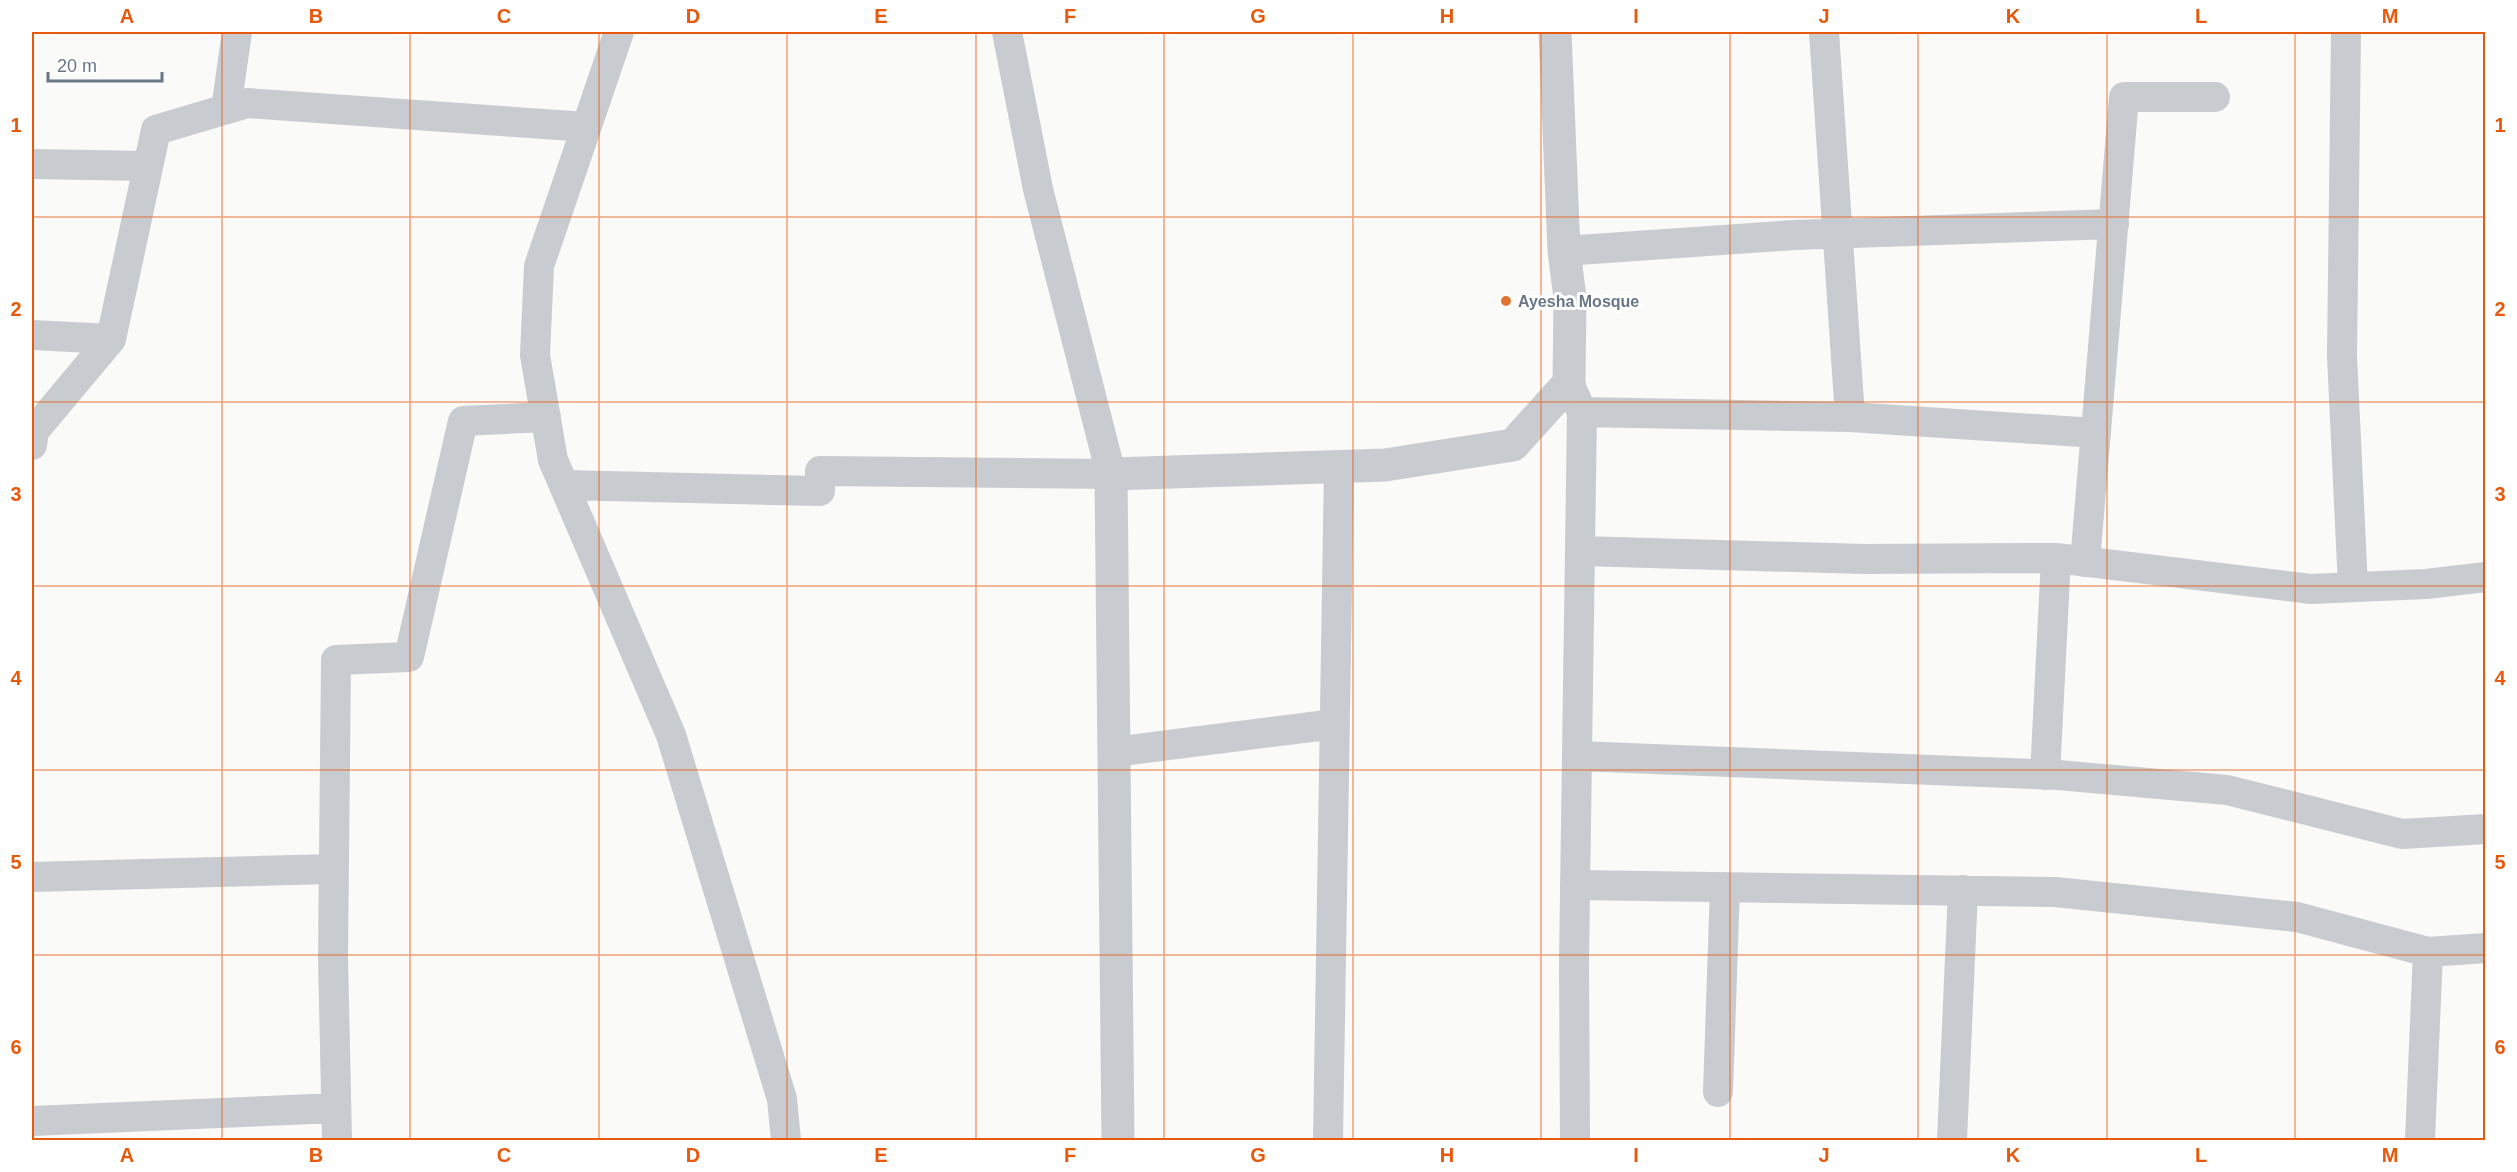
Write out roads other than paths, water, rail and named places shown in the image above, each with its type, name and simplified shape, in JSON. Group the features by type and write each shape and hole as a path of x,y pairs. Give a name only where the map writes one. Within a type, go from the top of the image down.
{"street":[{"path":"226,109 237,32"},
{"path":"619,32 539,266 535,356 553,460 671,735 782,1100 786,1140"},
{"path":"1007,32 1038,189 1111,474 1118,1140"},
{"path":"1555,32 1564,251 1570,298 1569,383 1582,412 1575,885 1575,1140"},
{"path":"1824,32 1850,417"},
{"path":"2346,32 2342,356 2353,587"},
{"path":"2045,775 2071,560 2096,433 2124,98 2216,97"},
{"path":"32,445 34,431 111,339 156,130 247,103 586,127"},
{"path":"32,164 148,165"},
{"path":"1564,251 1836,234 2114,224"},
{"path":"32,335 111,339"},
{"path":"564,485 820,491 820,471 1111,474 1385,465 1513,445 1569,383"},
{"path":"1582,412 1850,417 2096,433"},
{"path":"337,1140 334,868 336,660 409,657 463,421 546,417"},
{"path":"1328,1140 1339,467"},
{"path":"1580,551 1864,559 2071,560 2312,589 2426,584 2486,577"},
{"path":"1114,752 1335,724"},
{"path":"1577,756 2045,775 2227,790 2402,834 2486,829"},
{"path":"32,877 334,868"},
{"path":"1575,885 2055,892 2297,917 2428,952 2486,948"},
{"path":"1718,1092 1725,887"},
{"path":"1952,1140 1963,890"},
{"path":"2420,1140 2428,952"},
{"path":"32,1121 336,1108"}],"place":[{"name":"Ayesha Mosque","path":"1506,301"}]}
